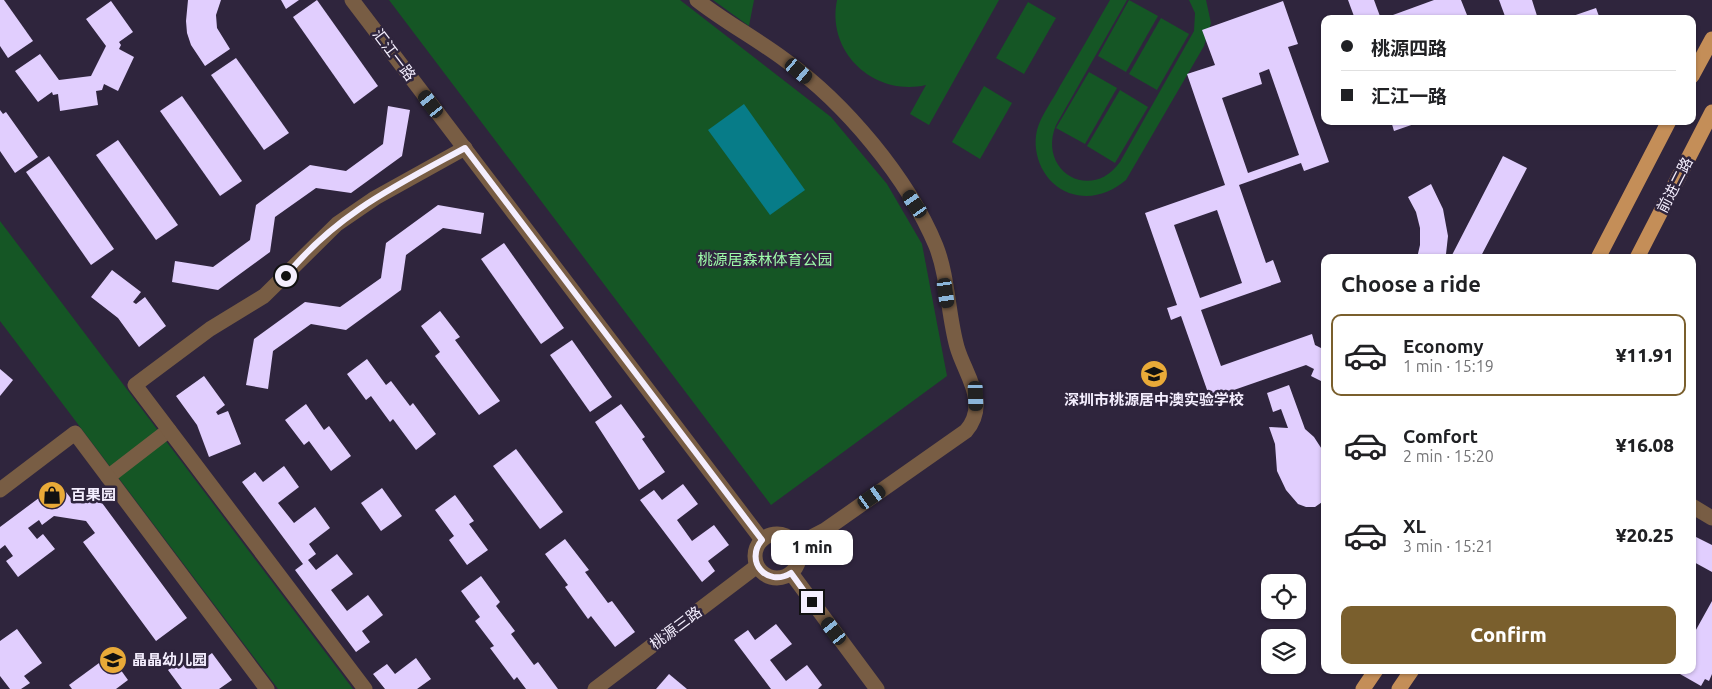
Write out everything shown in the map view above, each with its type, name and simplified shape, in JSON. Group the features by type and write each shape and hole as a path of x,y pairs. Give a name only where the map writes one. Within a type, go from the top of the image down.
{"main road":[{"path":"1696,69 1712,40"},
{"name":"前进二路","path":"1639,254 1712,112"},
{"path":"1600,254 1667,125"},
{"path":"1363,689 1373,674"},
{"path":"1400,688 1409,674"}],"street":[{"name":"汇江一路","path":"352,0 762,540"},
{"path":"698,0 786,61 836,103 882,157 915,204 937,248 950,323 961,361 976,396 974,422 966,431 825,530 796,545"},
{"path":"364,689 135,385 210,329 275,288 308,250 337,224 375,198 465,148"},
{"path":"108,477 169,430"},
{"path":"0,490 75,433 267,689"},
{"path":"1696,508 1712,518"},
{"path":"780,534 786,536 796,545 798,563 791,573 779,578 773,578 766,576 757,566 755,552 762,540 767,536 780,534"},
{"name":"桃源三路","path":"596,689 757,566"},
{"path":"791,573 877,689"}],"green space":[{"name":"桃源居森林体育公园","path":"389,0 680,0 831,117 887,184 922,244 947,376 771,505"},
{"path":"713,0 754,0 749,26"},
{"path":"837,0 999,0 929,125 910,114 926,85 907,87 889,84 873,77 858,67 847,53 839,37 836,19"},
{"path":"1110,0 1127,0 1056,125 1052,141 1054,156 1060,168 1070,176 1082,180 1095,180 1108,174 1120,162 1194,31 1195,13 1189,0 1206,0 1211,23 1204,46 1126,180 1106,192 1092,196 1077,195 1060,189 1042,168 1036,150 1037,130 1044,113"},
{"path":"1129,0 1158,16 1126,72 1098,56"},
{"path":"1028,2 1056,18 1024,74 996,58"},
{"path":"1161,18 1189,34 1157,90 1129,74"},
{"path":"1089,72 1117,88 1085,144 1056,128"},
{"path":"984,86 1012,103 980,159 952,142"},
{"path":"1120,90 1148,107 1115,163 1087,146"},
{"path":"0,221 353,689 278,689 0,321"}],"shaded area":[{"path":"744,104 805,190 770,215 708,130"}],"building":[{"path":"0,0 4,0 33,41 8,58 0,46"},
{"path":"188,0 221,0 216,15 217,28 230,49 205,66 191,45 187,33"},
{"path":"281,0 299,0 286,9"},
{"path":"317,0 378,86 354,104 293,17"},
{"path":"1348,0 1374,0 1380,15 1354,15"},
{"path":"1434,0 1461,0 1467,15 1393,15"},
{"path":"1499,0 1532,0 1537,15 1505,15"},
{"path":"111,1 133,32 119,42 121,45 119,49 134,57 118,91 104,84 102,90 96,91 98,105 60,111 58,94 53,95 52,92 38,102 15,71 40,54 59,80 91,76 106,46 86,19"},
{"path":"1283,1 1298,44 1288,47 1329,162 1304,171 1301,163 1239,185 1266,263 1273,260 1281,282 1201,310 1221,366 1312,334 1315,345 1321,348 1321,381 1311,376 1314,369 1306,365 1231,391 1233,397 1212,404 1181,316 1171,320 1167,308 1177,305 1145,213 1225,185 1187,74 1215,65 1202,30","holes":["1269,69 1299,155 1248,173 1222,98 1262,84 1259,73","1217,210 1242,283 1200,298 1174,225"]},
{"path":"1596,8 1599,15 1576,15"},
{"path":"236,58 289,133 264,150 211,75"},
{"path":"182,96 242,181 220,196 160,111"},
{"path":"388,106 410,110 402,156 351,193 316,188 275,217 270,252 218,290 172,282 175,261 213,267 250,240 256,205 310,165 346,171 383,144"},
{"path":"0,110 3,114 6,112 38,157 15,173 0,151"},
{"path":"1392,125 1411,125 1394,131"},
{"path":"118,140 178,225 156,240 96,155"},
{"path":"49,156 114,249 91,265 26,172"},
{"path":"1503,156 1527,168 1482,254 1453,254"},
{"path":"1431,184 1443,209 1448,236 1446,254 1418,254 1420,228 1416,212 1408,197"},
{"path":"438,205 484,213 481,234 443,228 406,255 401,290 346,330 311,324 273,351 268,389 246,385 254,339 305,302 340,307 381,278 386,243"},
{"path":"504,243 564,328 541,344 481,259"},
{"path":"112,270 141,292 133,302 136,304 145,297 166,326 139,347 118,318 91,297"},
{"path":"440,311 460,337 455,340 500,401 479,415 435,356 440,352 421,326"},
{"path":"572,340 612,397 590,412 550,355"},
{"path":"367,359 386,385 391,381 410,406 413,403 436,434 416,450 393,419 390,422 371,396 366,400 347,374"},
{"path":"0,369 13,380 0,396"},
{"path":"204,376 225,405 216,412 218,415 228,411 241,444 209,457 197,425 176,396"},
{"path":"1289,385 1305,429 1314,437 1321,448 1321,503 1315,507 1306,507 1298,504 1286,490 1277,471 1275,444 1269,427 1288,428 1281,409 1273,412 1267,393"},
{"path":"306,404 324,430 329,426 351,456 331,471 309,441 304,445 285,420"},
{"path":"621,404 645,437 642,439 665,472 639,490 595,422"},
{"path":"516,449 563,512 540,529 493,466"},
{"path":"284,466 299,487 278,503 294,523 315,507 330,528 309,544 316,554 308,560 316,570 337,554 353,574 331,590 347,611 368,595 383,615 362,631 370,642 356,652 295,570 303,564 242,482 255,472 263,482"},
{"path":"59,483 73,501 91,488 187,618 156,641 83,542 95,533 86,521 54,516 42,525 39,520 28,528 37,539 43,534 55,549 18,577 6,561 13,556 5,545 0,549 0,527"},
{"path":"683,484 698,504 677,520 692,541 714,525 729,545 708,561 715,571 702,582 640,500 654,490 662,500"},
{"path":"382,488 402,516 381,531 361,503"},
{"path":"455,495 474,521 469,524 488,550 467,565 449,540 454,536 435,510"},
{"path":"1696,537 1712,545 1712,572 1696,563"},
{"path":"565,539 589,570 585,572 608,603 612,601 635,632 615,647 591,616 588,619 565,587 568,585 545,554"},
{"path":"481,576 500,602 496,606 515,631 511,634 534,665 538,662 558,689 526,689 517,677 514,680 490,648 494,646 475,621 480,617 461,591"},
{"path":"1712,601 1712,674 1709,681 1705,679 1701,686 1680,674 1696,674 1696,630"},
{"path":"776,624 792,644 770,660 786,681 807,665 822,685 818,689 771,689 734,640 748,630 755,640"},
{"path":"17,629 42,663 24,676 30,683 21,689 10,689 0,676 0,641"},
{"path":"212,653 232,680 219,689 182,689 168,670 185,657 193,667"},
{"path":"110,655 128,680 116,689 72,689 69,685"},
{"path":"416,658 431,679 417,689 385,689 373,674 387,664 395,674"},
{"path":"669,674 687,689 656,689"}],"place":[{"name":"深圳市桃源居中澳实验学校","path":"1154,374"},
{"name":"百果园","path":"52,495"},
{"name":"晶晶幼儿园","path":"113,660"}],"route":[{"path":"286,276 322,236 353,212 465,148 762,540 755,552 757,566 761,572 773,578 779,578 791,573 812,602"}]}
